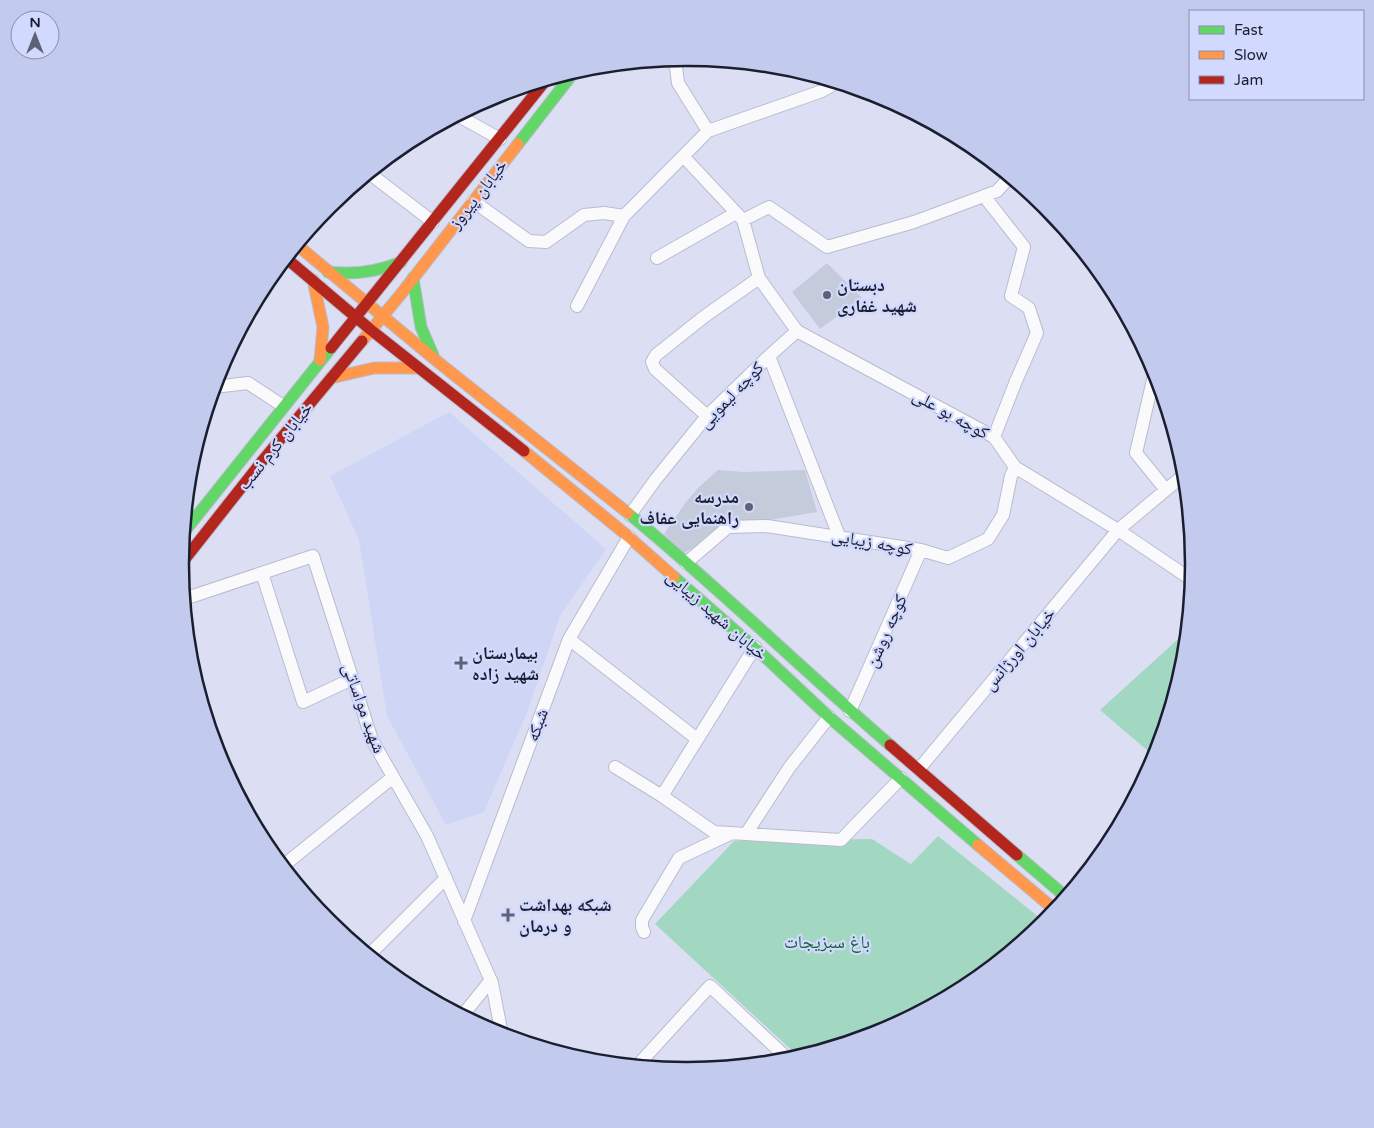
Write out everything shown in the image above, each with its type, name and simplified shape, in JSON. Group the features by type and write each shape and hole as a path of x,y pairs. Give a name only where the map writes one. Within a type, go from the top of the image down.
{"main road":[{"name":"خیابان پیروز","path":"371,330 567,81"},
{"name":"خیابان پیروز","path":"356,317 539,89"},
{"name":"خیابان شهید زیبایی","path":"302,249 438,362 630,516 850,711 1061,892"},
{"name":"خیابان شهید زیبایی","path":"291,262 371,330 629,538 755,647 830,717 1049,905"},
{"path":"328,272 342,274 371,273 384,270 402,262"},
{"path":"413,278 422,332 438,362"},
{"path":"313,280 323,327 320,360"},
{"path":"329,294 338,289 339,281"},
{"name":"خیابان کرم نسب","path":"191,523 356,317"},
{"name":"خیابان کرم نسب","path":"189,552 371,330"},
{"path":"331,378 380,367 418,368"},
{"path":"283,406 299,417"},
{"path":"975,843 987,828"}],"street":[{"path":"676,66 678,83 708,131"},
{"path":"577,306 624,216 708,131 829,87"},
{"path":"465,119 500,139"},
{"path":"683,156 739,217 758,278 797,331 769,356"},
{"path":"374,177 433,222"},
{"path":"657,258 739,217 769,207 827,248 914,222 997,191 1005,182"},
{"path":"984,196 1024,248 1011,296 1029,308 1037,333 994,437"},
{"path":"473,201 529,241 546,242 584,215 604,213 624,216"},
{"path":"707,416 655,369 652,362 656,355 705,316 758,278"},
{"name":"کوچه بو علی","path":"797,331 994,437 1015,467 1118,530 1185,575"},
{"name":"کوچه لیمویی","path":"630,516 656,479 707,416 769,356 839,536"},
{"path":"223,386 248,383 283,406"},
{"path":"1151,386 1136,453 1166,490"},
{"name":"کوچه زیبایی","path":"686,564 728,527 766,526 922,550 948,558 988,539 1003,515 1011,476 1015,467"},
{"name":"خیابان اورژانس","path":"919,769 1118,530 1177,481"},
{"name":"شبکه","path":"464,921 569,639 629,538"},
{"name":"کوچه روشن","path":"850,711 922,550"},
{"name":"شهید مواساتی","path":"190,596 313,556 372,740 428,836 491,980 500,1025"},
{"path":"262,573 303,702 352,679"},
{"path":"569,639 696,739"},
{"path":"662,796 755,647"},
{"path":"746,834 789,768 830,717"},
{"path":"615,767 662,796 714,832 841,840 901,778"},
{"path":"288,862 393,777"},
{"path":"644,932 642,920 679,858 730,834"},
{"path":"374,950 446,878"},
{"path":"467,1010 491,980"},
{"path":"643,1060 710,986 781,1052"}],"shaded area":[{"name":"بیمارستان شهید زاده","path":"449,412 606,549 560,616 528,710 484,812 446,825 387,716 359,540 330,476"}],"green space":[{"path":"1178,639 1168,693 1148,751 1100,710"},
{"name":"باغ سبزیجات","path":"938,836 1038,917 990,959 936,995 877,1024 816,1045 792,1050 655,924 734,841 872,839 911,864"}],"building":[{"name":"دبستان شهید غفاری","path":"827,263 862,298 820,329 792,292"},
{"name":"مدرسه راهنمایی عفاف","path":"718,470 744,472 805,470 817,512 728,527 684,553 664,534 686,502"}],"traffic: fast":[{"path":"518,144 567,81"},
{"path":"328,272 365,272 401,262"},
{"path":"413,278 421,327 433,355"},
{"path":"191,523 331,348"},
{"path":"628,513 695,570 890,745"},
{"path":"674,577 764,656 829,717 978,845"},
{"path":"1017,855 1061,892"}],"traffic: slow":[{"path":"362,341 518,144"},
{"path":"302,249 438,362 628,513"},
{"path":"313,280 323,327 320,360"},
{"path":"331,378 374,368 418,368"},
{"path":"524,451 629,537 674,577"},
{"path":"978,845 1049,905"}],"traffic: jam":[{"path":"331,348 539,89"},
{"path":"291,262 371,330 524,451"},
{"path":"189,553 263,460 362,341"},
{"path":"890,745 1017,855"}],"place":[{"name":"دبستان شهید غفاری","path":"827,295"},
{"name":"مدرسه راهنمایی عفاف","path":"749,507"},
{"name":"بیمارستان شهید زاده","path":"461,663"},
{"name":"شبکه بهداشت و درمان","path":"508,915"}]}
